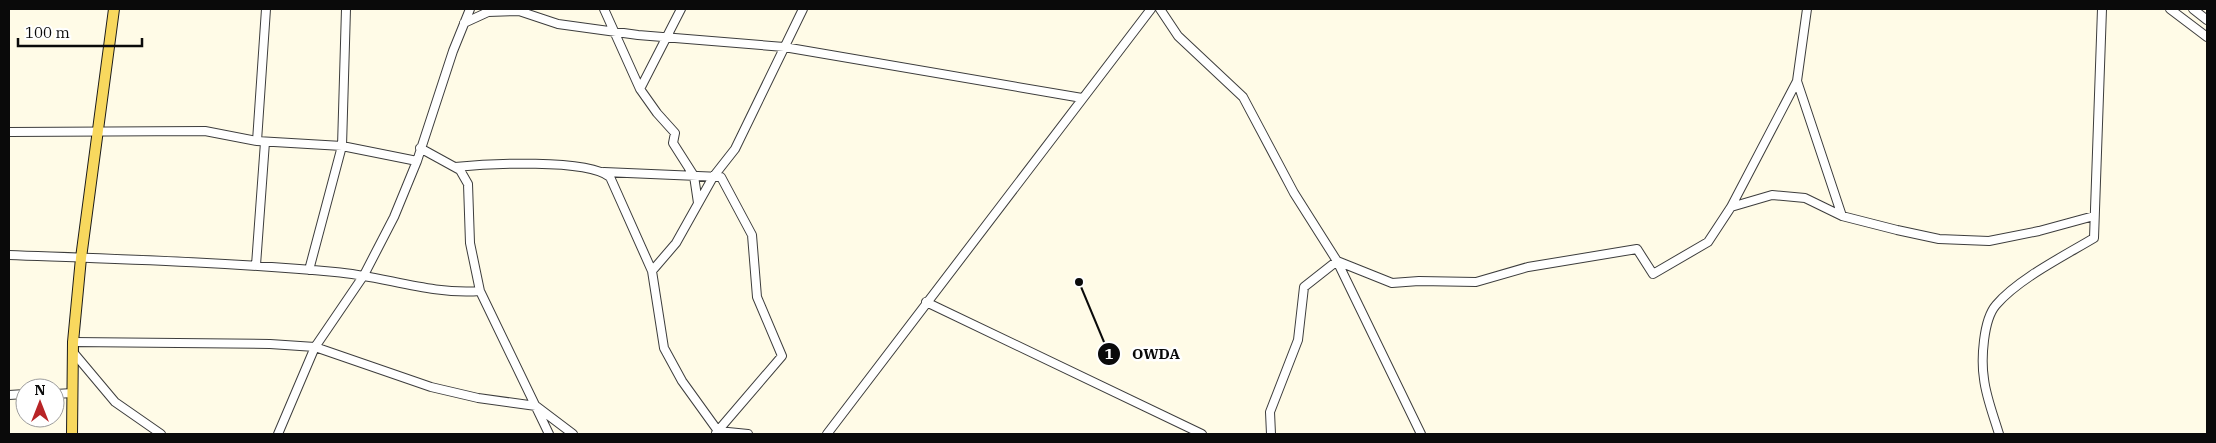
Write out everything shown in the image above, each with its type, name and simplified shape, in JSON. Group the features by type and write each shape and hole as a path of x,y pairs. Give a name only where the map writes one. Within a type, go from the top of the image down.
{"main road":[{"path":"72,434 73,347 81,258 114,9"}],"street":[{"path":"256,265 266,9"},
{"path":"309,270 342,146 346,9"},
{"path":"278,434 315,347 364,275 394,216 417,161 470,9"},
{"path":"604,9 640,89 657,113 675,133 673,143 694,176 698,203"},
{"path":"640,89 682,9"},
{"path":"652,271 676,243 713,177 735,149 803,9"},
{"path":"827,434 1151,9"},
{"path":"1160,9 1178,36 1243,97 1294,193 1338,261 1421,434"},
{"path":"1338,261 1392,283 1476,282 1528,268 1637,249 1654,274 1708,242 1731,207 1797,81 1808,9"},
{"path":"2000,434 1984,380 1985,332 1995,306 2008,293 2047,266 2094,238 2102,9"},
{"path":"2170,9 2207,37"},
{"path":"2193,9 2207,20"},
{"path":"464,23 488,12 519,11 558,24 667,38 784,47 1082,98"},
{"path":"1797,81 1842,216"},
{"path":"9,132 205,131 261,141 342,146 417,161"},
{"path":"420,148 460,170 468,184 470,243 480,291 549,434"},
{"path":"455,167 497,162 561,165 604,172 721,177 752,235 757,297 782,356 716,432"},
{"path":"604,172 610,177 619,195 652,271 664,348 682,381 716,432"},
{"path":"1731,207 1772,194 1805,198 1842,216 1939,239 1989,241 2040,231 2094,216"},
{"path":"9,255 256,265 364,275 409,286 458,293 480,291"},
{"path":"1271,434 1270,412 1298,340 1304,287 1338,261"},
{"path":"926,302 1202,434"},
{"path":"73,347 270,344 315,347 431,387 478,398 536,406 573,434"},
{"path":"73,347 115,402 161,434"},
{"path":"65,393 73,393"},
{"path":"716,432 748,434"}],"place":[{"name":"OWDA","path":"1079,282"}]}
